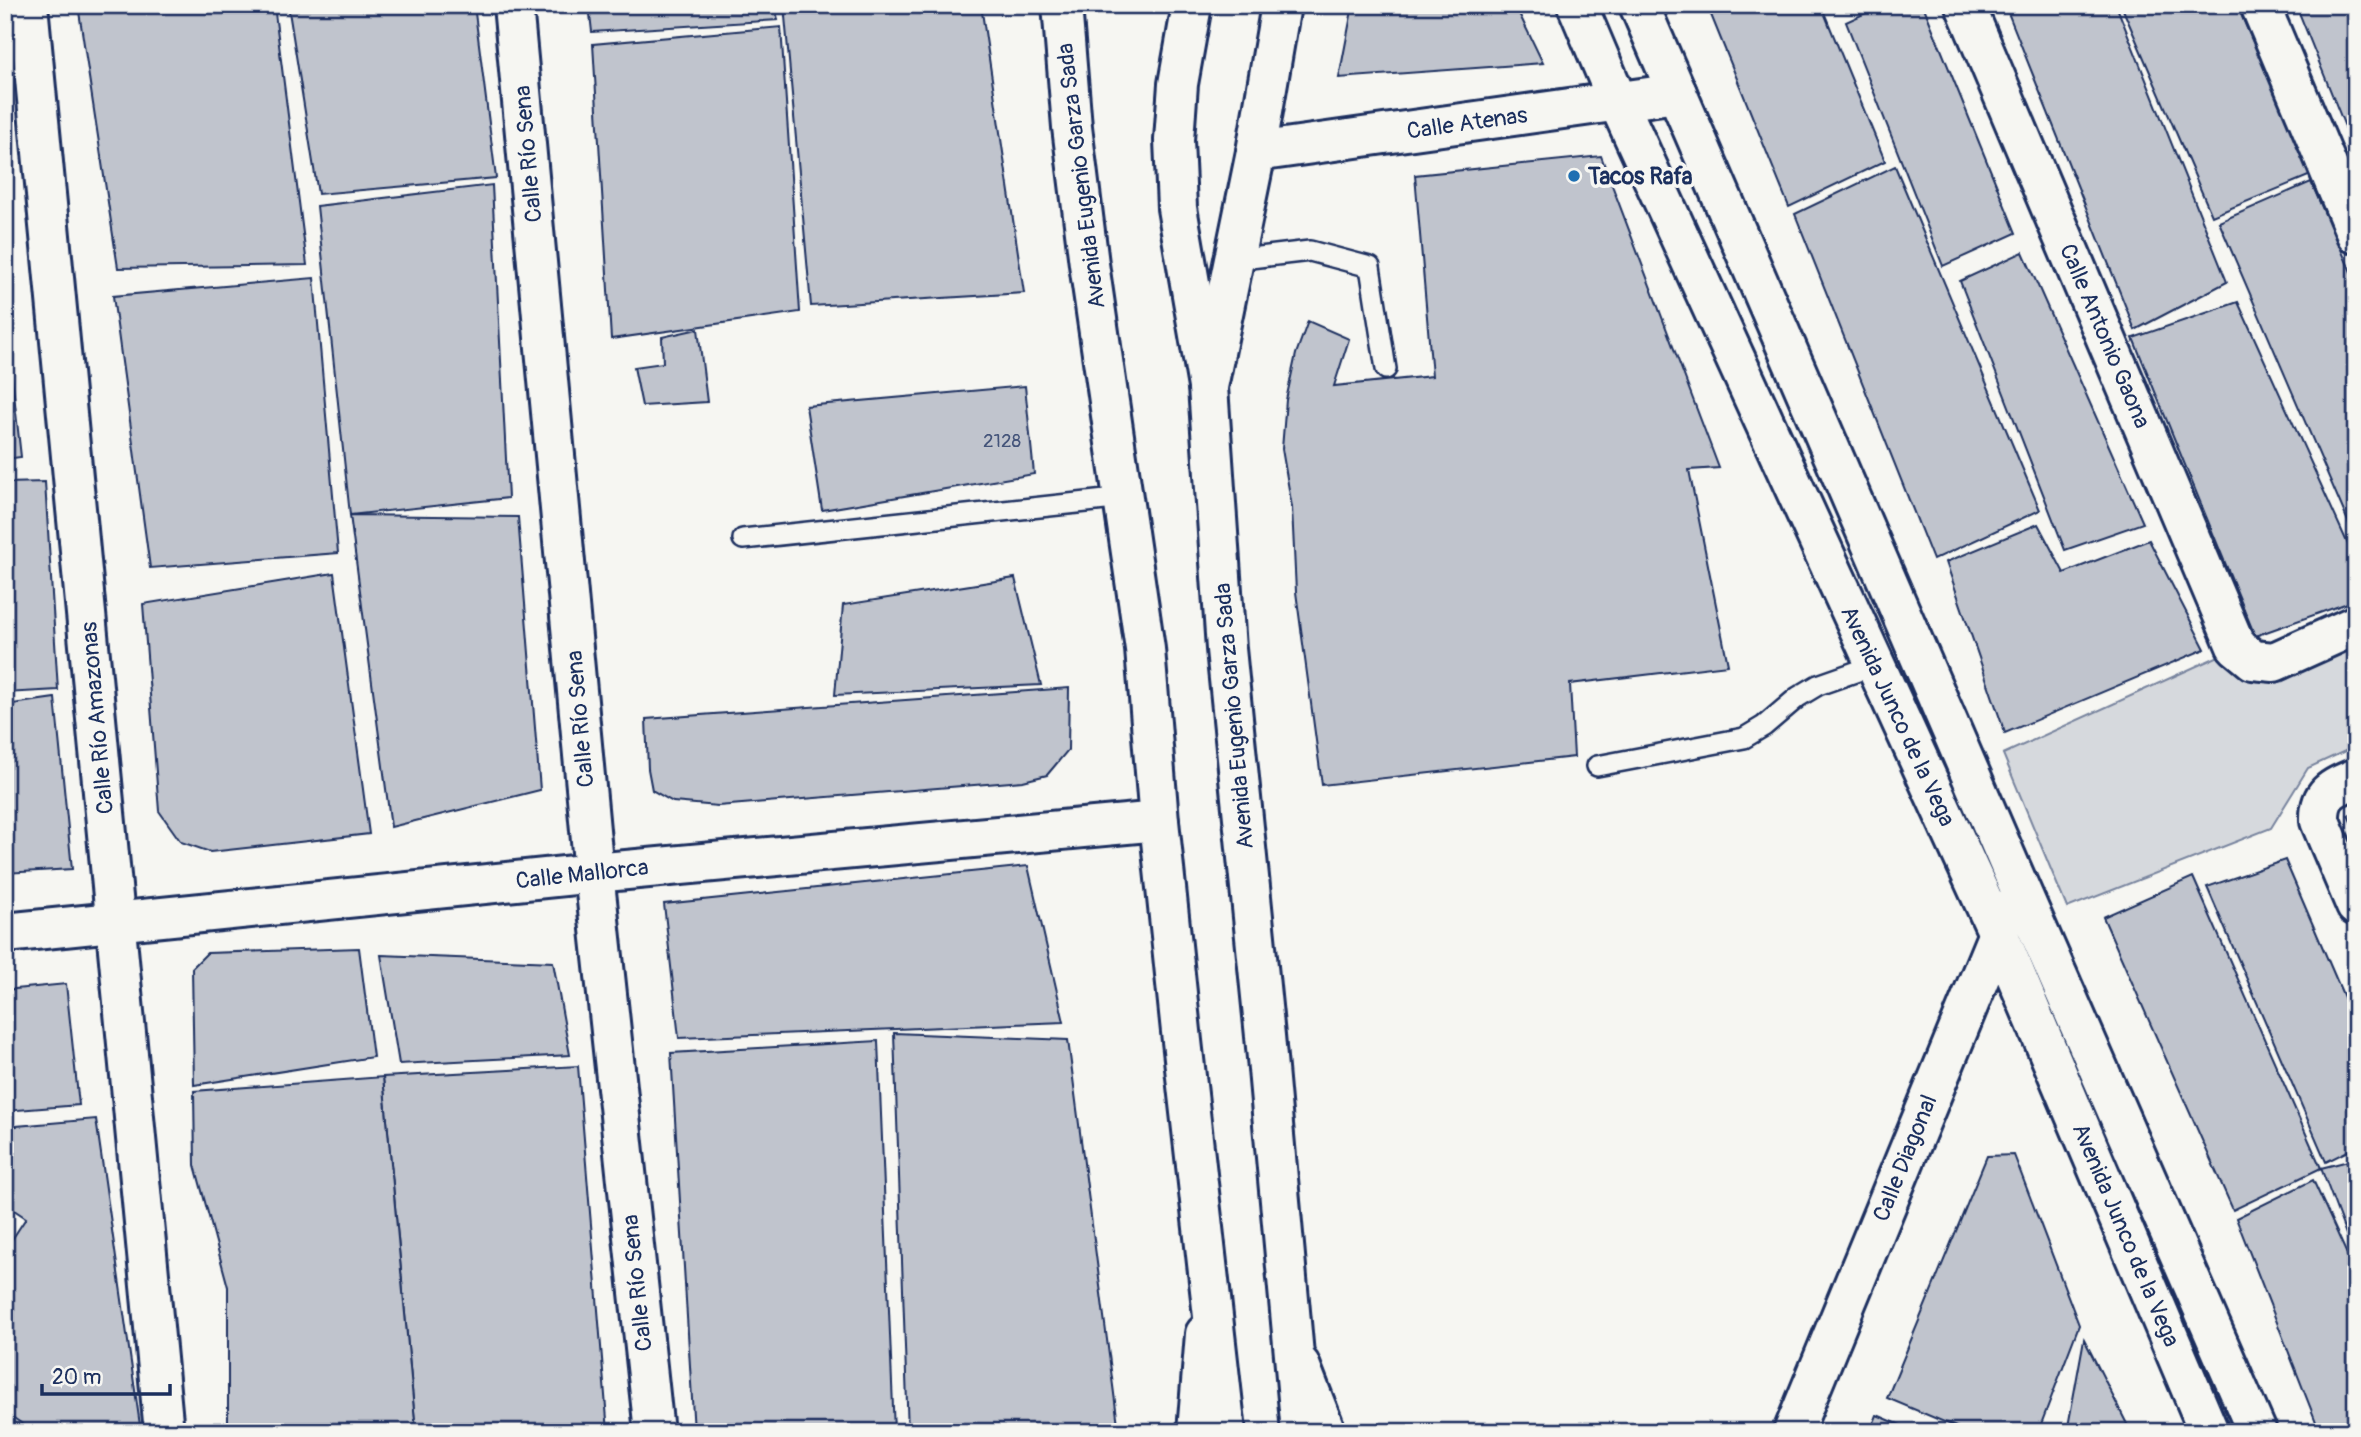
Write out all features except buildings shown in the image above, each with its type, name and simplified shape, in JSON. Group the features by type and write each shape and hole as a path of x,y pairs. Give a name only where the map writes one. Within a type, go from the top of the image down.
{"main road":[{"name":"Calle Río Amazonas","path":"28,5 164,1432"},
{"name":"Calle Río Sena","path":"513,5 594,873 654,1432"},
{"name":"Avenida Eugenio Garza Sada","path":"1062,5 1072,127 1089,264 1145,649 1160,821 1226,1432"},
{"path":"1192,5 1178,84 1174,140 1177,208 1208,387"},
{"name":"Avenida Eugenio Garza Sada","path":"1281,5 1256,152 1208,387 1226,649 1301,1432"},
{"name":"Avenida Junco de la Vega","path":"1577,5 1618,102 1998,933 2209,1432"},
{"name":"Avenida Junco de la Vega","path":"1639,5 2018,884 2258,1432"},
{"name":"Calle Antonio Gaona","path":"1965,5 2236,646 2253,660 2274,662 2356,625"},
{"path":"2260,5 2356,234"},
{"name":"Calle Atenas","path":"1256,152 1677,93"},
{"path":"2356,778 2335,786 2324,797 2319,808 2320,821 2356,906"},
{"name":"Calle Mallorca","path":"5,933 594,873 1160,821"},
{"name":"Calle Diagonal","path":"1793,1432 2018,884"},
{"path":"1197,1432 1209,1294"},
{"path":"1292,1343 1326,1432"}],"lane":[{"path":"1234,260 1310,251 1370,267 1386,369"},
{"path":"743,539 1124,498"},
{"path":"1597,766 1744,738 1818,685 1875,665"}],"shaded area":[{"path":"2356,632 2356,746 2308,768 2271,828 2067,908 2003,754 2221,655"}],"place":[{"name":"Tacos Rafa","path":"1574,176"}]}
